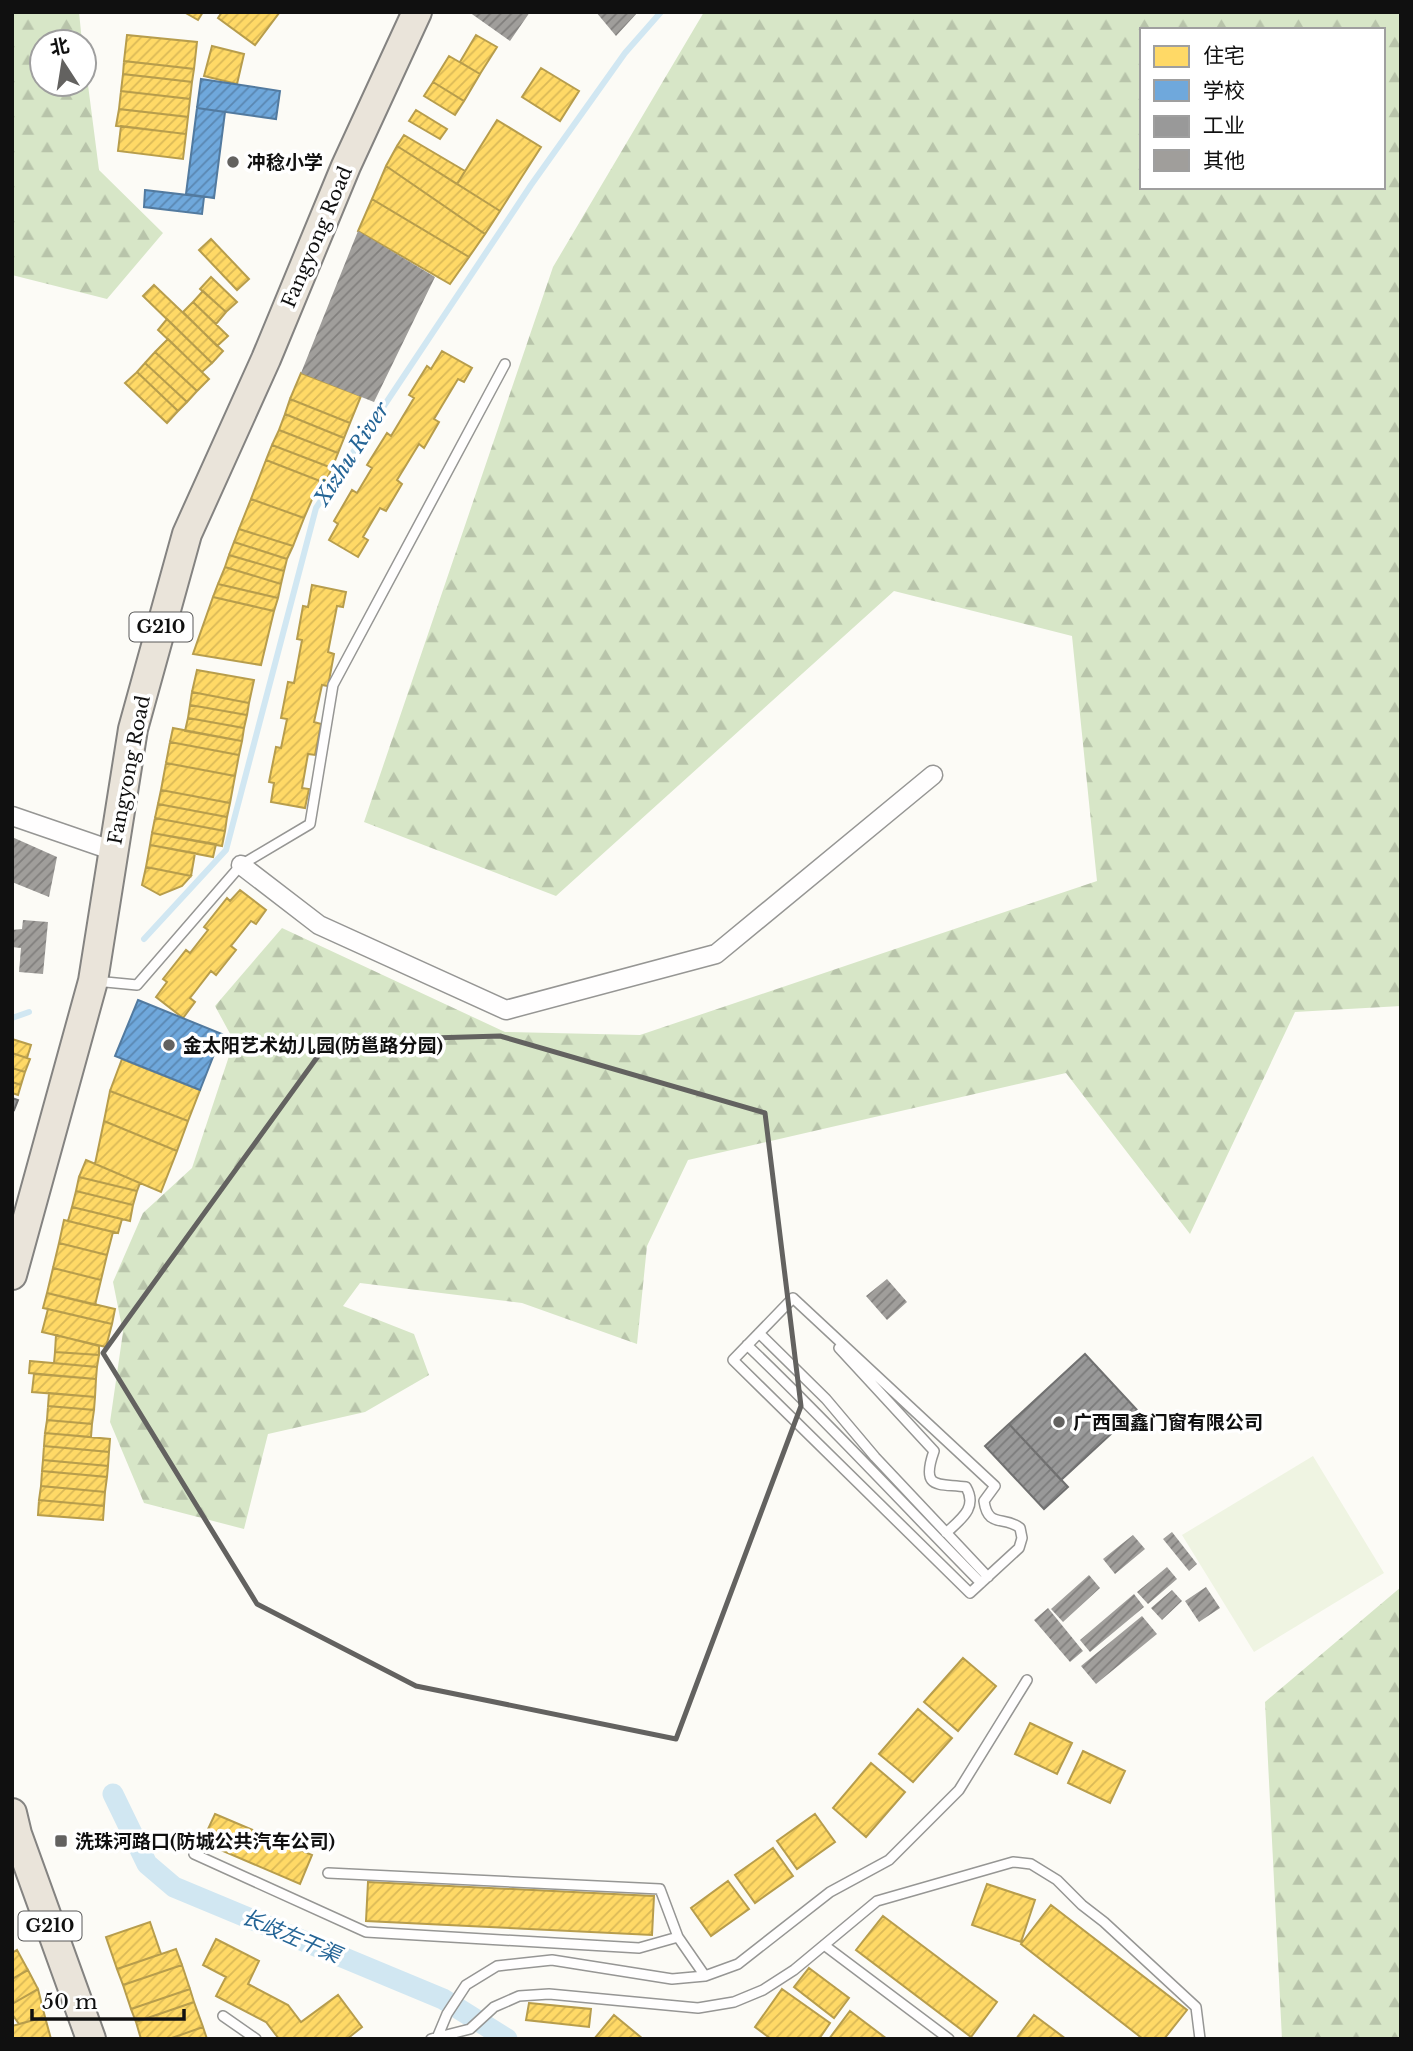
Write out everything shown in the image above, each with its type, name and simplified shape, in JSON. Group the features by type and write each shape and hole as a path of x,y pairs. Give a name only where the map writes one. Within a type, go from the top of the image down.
{"highway":[{"name":"Fangyong Road","path":"12,1275 93,981 134,729 187,534 266,359 346,166 417,12"},
{"name":"G210","path":"12,1813 17,1834 90,2039"}],"street":[{"path":"241,865 319,925 506,1010 716,954 933,775"},
{"path":"12,816 114,850"}],"lane":[{"path":"93,981 137,985 241,865 310,824 333,685 505,364"},
{"path":"793,1298 995,1486 988,1492 985,1500 989,1517 1013,1522 1020,1528 1022,1538 1019,1548 970,1593 733,1360 793,1298"},
{"path":"793,1298 934,1451 928,1468 931,1480 938,1486 966,1487 971,1503 968,1513 946,1533"},
{"path":"759,1333 826,1399 874,1457 946,1533 985,1580"},
{"path":"747,1345 985,1580"},
{"path":"434,2038 466,1984 497,1966 552,1960 672,1979 705,1976 738,1964 830,1892 889,1860 959,1790 1027,1680"},
{"path":"194,1854 366,1932 639,1948 678,1937"},
{"path":"434,2038 470,2029 494,2007 519,1996 534,1994 698,2008 734,2002 764,1990 794,1970 877,1901 1013,1862 1031,1864 1058,1880 1082,1905 1196,2007 1200,2039"},
{"path":"328,1872 660,1889 678,1937 705,1976"},
{"path":"824,1945 949,2039"},
{"path":"223,2016 257,2039"}],"highlighted area":[{"path":"500,1036 765,1113 801,1406 676,1739 416,1686 257,1604 103,1353 329,1041"}],"green space":[{"path":"12,12 79,12 81,28 28,28 28,98 90,98 99,170 163,233 107,299 12,275"},
{"path":"704,12 1401,12 1401,1006 1295,1012 1190,1234 1066,1073 688,1160 647,1246 637,1344 522,1303 360,1283 343,1306 414,1334 429,1375 365,1412 268,1434 244,1529 144,1503 110,1422 123,1332 113,1282 143,1213 192,1168 234,1041 215,1006 282,928 505,1032 640,1035 1097,881 1072,636 894,591 556,896 364,822 553,267"},
{"path":"1313,1456 1384,1573 1254,1652 1182,1535"},
{"path":"1401,1587 1401,2039 1282,2039 1265,1702"}],"building: 住宅":[{"path":"184,12 203,12 198,20"},
{"path":"222,12 279,13 255,45 218,18"},
{"path":"127,35 197,42 194,69 124,61"},
{"path":"476,35 497,47 480,74 460,62"},
{"path":"212,46 244,54 237,84 204,76"},
{"path":"449,56 480,74 464,101 433,82"},
{"path":"124,61 194,69 192,82 123,74"},
{"path":"541,68 579,91 560,121 522,97"},
{"path":"123,74 192,82 190,99 121,91"},
{"path":"433,82 464,101 455,115 424,96"},
{"path":"121,91 190,99 188,117 119,109"},
{"path":"119,109 188,117 186,134 116,126"},
{"path":"416,110 447,129 440,139 409,121"},
{"path":"497,120 541,147 500,211 457,184"},
{"path":"121,126 186,134 183,159 118,151"},
{"path":"404,135 465,171 457,184 397,146"},
{"path":"397,146 500,211 485,234 386,166"},
{"path":"386,166 485,234 469,257 372,199"},
{"path":"372,199 469,257 450,284 358,231"},
{"path":"211,239 249,279 237,290 199,250"},
{"path":"211,277 237,302 226,312 200,289"},
{"path":"154,285 223,351 212,363 143,296"},
{"path":"203,291 226,312 216,324 193,302"},
{"path":"193,302 228,336 217,346 183,312"},
{"path":"167,319 212,363 202,372 158,330"},
{"path":"168,339 209,379 197,391 155,352"},
{"path":"442,351 472,368 464,382 458,379 434,419 439,422 424,448 419,444 397,480 402,484 386,511 380,508 363,537 368,540 358,557 329,540 338,524 334,521 352,490 357,493 372,468 367,465 387,433 391,436 414,398 409,395 427,366 431,369"},
{"path":"155,352 197,391 187,402 145,363"},
{"path":"145,363 187,402 178,411 137,372"},
{"path":"137,372 178,411 167,423 125,383"},
{"path":"301,373 361,396 350,423 290,399"},
{"path":"290,399 350,423 344,438 285,414"},
{"path":"285,414 344,438 338,453 279,430"},
{"path":"279,430 338,453 332,468 272,445"},
{"path":"272,445 332,468 325,483 266,460"},
{"path":"266,460 320,481 304,518 251,499"},
{"path":"251,499 304,518 293,546 239,529"},
{"path":"239,529 293,546 287,559 234,542"},
{"path":"234,542 287,559 284,571 229,555"},
{"path":"229,555 284,571 281,584 225,567"},
{"path":"225,567 281,584 278,598 218,584"},
{"path":"218,584 278,598 274,611 213,597"},
{"path":"312,585 346,592 343,607 337,606 328,652 334,654 328,686 322,685 314,722 321,724 315,755 308,754 302,788 309,789 305,808 271,802 274,783 269,782 276,747 281,748 287,719 281,718 288,682 294,683 302,640 297,639 303,606 308,607"},
{"path":"213,597 274,611 261,665 193,654"},
{"path":"197,670 254,680 249,703 192,692"},
{"path":"192,692 249,703 247,715 190,705"},
{"path":"190,705 247,715 244,728 188,718"},
{"path":"188,718 244,728 242,741 185,731"},
{"path":"173,728 242,741 239,755 170,742"},
{"path":"170,742 239,755 235,776 166,763"},
{"path":"166,763 235,776 230,803 161,790"},
{"path":"161,790 230,803 227,817 158,804"},
{"path":"158,804 227,817 225,831 155,818"},
{"path":"155,818 225,831 222,846 152,833"},
{"path":"152,833 216,844 213,857 150,845"},
{"path":"150,845 195,853 191,876 146,867"},
{"path":"146,867 191,876 182,886 160,895 142,885"},
{"path":"240,890 266,910 256,924 251,921 231,946 236,950 216,975 211,971 190,998 195,1002 183,1018 156,997 167,982 163,979 186,950 190,953 208,930 204,927 227,898 230,901"},
{"path":"12,1039 31,1045 27,1058 12,1053"},
{"path":"12,1053 30,1059 25,1072 12,1068"},
{"path":"122,1059 200,1090 188,1121 110,1091"},
{"path":"12,1068 25,1072 21,1085 12,1082"},
{"path":"12,1082 21,1085 18,1095 12,1093"},
{"path":"110,1091 188,1121 177,1151 104,1121"},
{"path":"104,1121 177,1151 161,1192 95,1164"},
{"path":"86,1160 140,1183 137,1191 79,1177"},
{"path":"79,1177 137,1191 133,1205 76,1191"},
{"path":"76,1191 133,1205 130,1221 72,1207"},
{"path":"72,1207 122,1219 118,1233 68,1221"},
{"path":"64,1220 113,1232 107,1255 59,1243"},
{"path":"59,1243 107,1255 101,1280 53,1268"},
{"path":"53,1268 101,1280 95,1305 47,1293"},
{"path":"47,1293 115,1309 112,1324 43,1308"},
{"path":"48,1309 112,1324 106,1347 42,1332"},
{"path":"56,1335 99,1346 99,1355 55,1352"},
{"path":"55,1352 99,1355 97,1367 54,1363"},
{"path":"30,1361 97,1367 96,1379 29,1373"},
{"path":"34,1374 96,1379 95,1397 32,1392"},
{"path":"49,1393 95,1397 94,1410 48,1406"},
{"path":"48,1406 94,1410 92,1424 47,1420"},
{"path":"47,1420 92,1424 91,1437 45,1433"},
{"path":"45,1433 110,1439 109,1452 44,1446"},
{"path":"44,1446 109,1452 108,1466 43,1460"},
{"path":"43,1460 108,1466 107,1477 42,1471"},
{"path":"42,1471 107,1477 105,1492 41,1486"},
{"path":"41,1486 105,1492 104,1506 39,1500"},
{"path":"39,1500 104,1506 103,1520 38,1515"},
{"path":"963,1658 996,1686 958,1731 924,1702"},
{"path":"918,1709 952,1738 913,1782 879,1754"},
{"path":"1030,1723 1072,1743 1057,1774 1015,1754"},
{"path":"1083,1751 1125,1771 1110,1803 1068,1783"},
{"path":"871,1763 905,1792 866,1837 833,1808"},
{"path":"215,1814 312,1855 300,1884 202,1842"},
{"path":"815,1814 835,1842 797,1869 777,1841"},
{"path":"773,1848 793,1876 755,1903 735,1875"},
{"path":"728,1881 749,1909 711,1936 691,1908"},
{"path":"368,1882 654,1896 652,1935 366,1921"},
{"path":"987,1884 1035,1900 1021,1942 972,1925"},
{"path":"1051,1905 1187,2010 1164,2039 1143,2039 1021,1944"},
{"path":"883,1916 997,2002 971,2037 856,1950"},
{"path":"150,1922 161,1954 117,1969 106,1937"},
{"path":"216,1939 259,1961 248,1984 288,2005 301,2022 338,1995 362,2027 347,2039 279,2039 266,2022 216,1996 226,1977 203,1965"},
{"path":"176,1949 182,1965 123,1985 117,1969"},
{"path":"17,1950 28,1970 12,1979 12,1953"},
{"path":"182,1965 190,1989 131,2009 123,1985"},
{"path":"809,1968 849,1998 834,2018 794,1987"},
{"path":"28,1970 38,1989 12,2004 12,1979"},
{"path":"38,1989 45,2017 19,2024 12,2014 12,2004"},
{"path":"190,1989 194,2002 136,2022 131,2009"},
{"path":"782,1989 830,2023 819,2039 771,2039 755,2027"},
{"path":"194,2002 203,2027 169,2039 141,2039 136,2022"},
{"path":"529,2003 591,2009 589,2027 526,2020"},
{"path":"850,2011 887,2039 829,2039"},
{"path":"614,2015 643,2039 594,2039"},
{"path":"1034,2015 1066,2039 1016,2039"},
{"path":"45,2017 51,2039 12,2039 12,2026"},
{"path":"203,2027 207,2039 169,2039"}],"building: 学校":[{"path":"201,79 280,91 276,119 197,108"},
{"path":"197,108 225,112 214,198 186,194"},
{"path":"145,190 204,197 202,214 144,207"},
{"name":"金太阳艺术幼儿园(防邕路分园)","path":"138,1000 222,1034 200,1090 115,1056"}],"building: 工业":[{"path":"12,1098 18,1100 14,1110 12,1109"},
{"path":"1085,1354 1137,1410 1061,1480 1009,1424"},
{"path":"1009,1424 1068,1487 1044,1509 985,1446"}],"building: 其他":[{"path":"469,12 530,12 510,41"},
{"path":"596,12 638,12 616,36"},
{"path":"358,231 435,277 374,402 301,373"},
{"path":"12,837 57,857 49,897 12,882"},
{"path":"23,920 48,922 43,974 19,972 21,948 12,947 12,930 22,929"},
{"path":"887,1279 907,1302 887,1320 866,1296"},
{"path":"1172,1532 1197,1564 1189,1571 1163,1539"},
{"path":"1133,1535 1145,1549 1115,1574 1103,1559"},
{"path":"1167,1567 1177,1579 1148,1604 1137,1592"},
{"path":"1089,1575 1100,1588 1063,1622 1051,1609"},
{"path":"1206,1587 1220,1608 1199,1622 1185,1601"},
{"path":"1172,1590 1182,1601 1162,1620 1151,1608"},
{"path":"1134,1594 1144,1607 1090,1652 1080,1640"},
{"path":"1048,1608 1083,1651 1070,1662 1034,1620"},
{"path":"1142,1616 1157,1634 1096,1684 1081,1666"}],"waterway":[{"name":"Xizhu River","path":"144,939 226,850 316,508 531,185 625,53 661,12"},
{"name":"Xizhu River","path":"12,1018 29,1012"},
{"name":"长歧左干渠","path":"113,1794 147,1864 174,1887 443,1999 507,2039"}],"place":[{"name":"冲稔小学","path":"233,162"},
{"name":"金太阳艺术幼儿园(防邕路分园)","path":"169,1045"},
{"name":"广西国鑫门窗有限公司","path":"1059,1422"},
{"name":"洗珠河路口(防城公共汽车公司)","path":"61,1841"}]}
